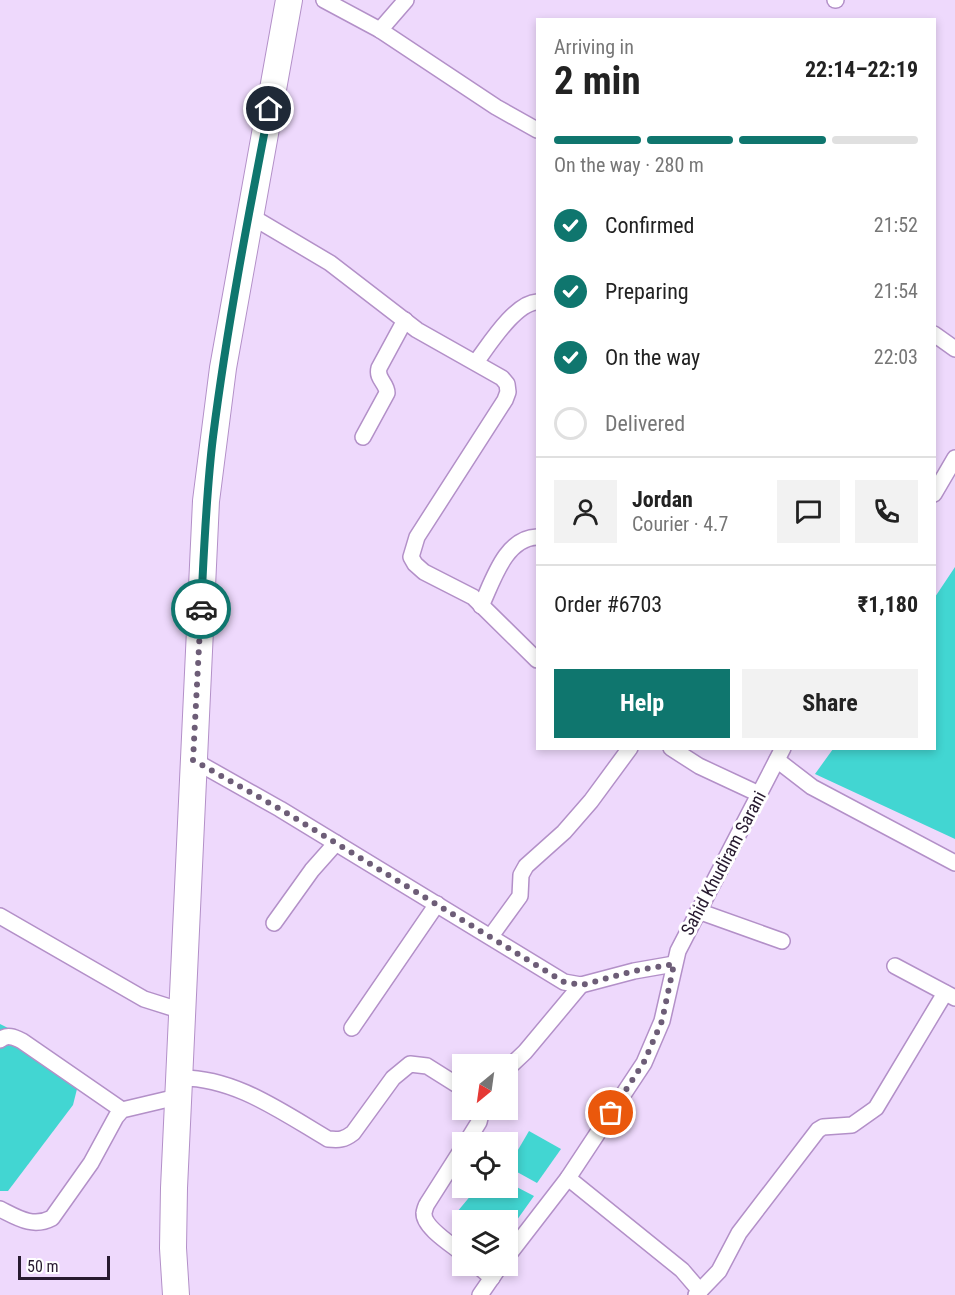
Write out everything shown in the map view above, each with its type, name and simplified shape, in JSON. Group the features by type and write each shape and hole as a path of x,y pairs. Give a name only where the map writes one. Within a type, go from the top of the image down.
{"highway":[{"path":"176,1295 173,1248 178,1088 206,501 223,368 289,0"}],"street":[{"path":"324,0 380,30 496,107 536,129"},
{"path":"380,30 406,0"},
{"path":"249,215 330,263 424,334 476,362 502,378 507,384 508,392 505,400 417,537 411,557 424,572 464,592 536,659"},
{"path":"476,362 515,313 525,305 536,302"},
{"path":"363,437 387,393 387,389 378,376 379,368 405,320"},
{"path":"936,335 955,349"},
{"path":"936,491 955,458"},
{"path":"480,606 507,554 517,543 526,538 536,537"},
{"path":"492,936 520,896 521,875 526,866 564,832 591,801 629,750"},
{"path":"674,750 699,766 759,794"},
{"path":"780,754 812,787 955,863"},
{"name":"Sahid Khudiram Sarani","path":"518,1243 568,1178 644,1062 662,1021 674,964 681,944 780,754"},
{"path":"193,760 492,936 564,982 582,985 634,971 674,964"},
{"path":"274,923 312,870 336,843"},
{"path":"352,1028 437,904"},
{"path":"698,911 782,940"},
{"path":"0,916 144,999 182,1011"},
{"path":"568,1178 682,1270 698,1293 719,1271 739,1233 818,1130 824,1127 852,1125 876,1108 950,995 895,966"},
{"path":"518,1059 582,985"},
{"path":"0,1040 13,1036 22,1041 122,1110"},
{"path":"0,1209 23,1221 33,1223 43,1223 52,1218 91,1163 122,1110 178,1088 197,1077 256,1097 328,1139 336,1140 344,1140 353,1133 393,1078 410,1064 427,1066 452,1082"},
{"path":"452,1165 427,1204 424,1213 425,1221 452,1245"},
{"path":"480,1295 493,1276"}],"shaded area":[{"path":"955,567 955,839 815,774 832,750 936,750 936,596"},
{"path":"0,1024 24,1036 80,1077 73,1105 8,1191 0,1191"},
{"path":"529,1131 561,1149 537,1183 518,1173 518,1150"},
{"path":"518,1188 534,1196 518,1219 518,1210 459,1210 469,1198 518,1198"}],"way so far":[{"path":"201,609 193,760 280,809 564,982 582,985 634,971 674,964 662,1021 644,1062 611,1113"}],"route":[{"path":"201,609 206,501 213,435 269,109"}]}
